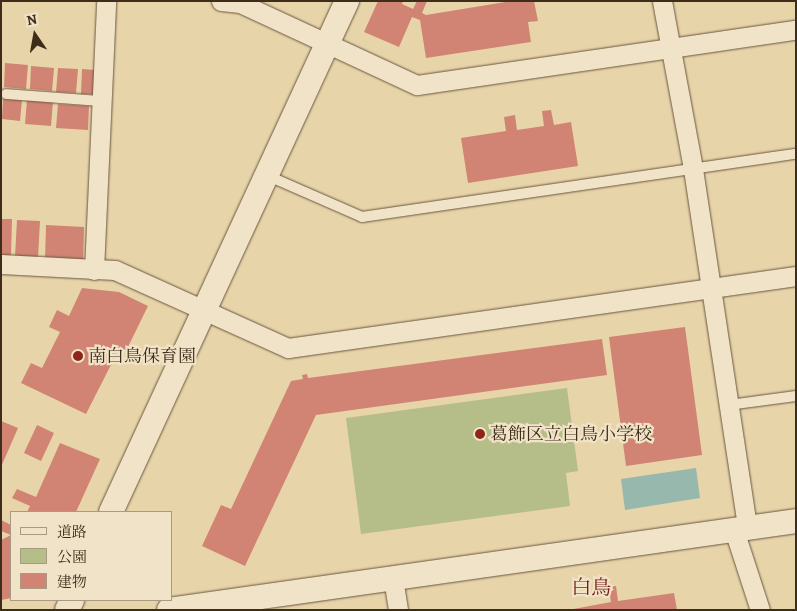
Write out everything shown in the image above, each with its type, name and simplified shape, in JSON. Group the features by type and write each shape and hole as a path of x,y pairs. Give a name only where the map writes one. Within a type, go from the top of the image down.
{"street":[{"path":"94,270 106,1"},
{"path":"221,1 240,3 417,84 796,30"},
{"path":"111,511 202,311 347,1"},
{"path":"662,1 669,49 694,169 713,288 729,405 740,529 760,610"},
{"path":"1,264 115,270 202,311 288,348 796,276"},
{"path":"169,610 796,521"},
{"path":"394,578 398,610"}],"lane":[{"path":"6,94 102,101"},
{"path":"266,175 362,217 796,154"},
{"path":"729,405 796,396"}],"green space":[{"path":"567,388 578,471 566,473 570,506 361,534 346,418"}],"water":[{"path":"696,468 700,498 625,510 621,479"}],"building":[{"path":"378,1 403,1 402,4 413,9 417,1 427,1 422,13 426,15 511,1 534,1 538,21 528,22 531,42 426,58 420,20 412,17 399,47 364,32"},
{"path":"5,63 28,65 26,89 4,87"},
{"path":"31,66 54,68 52,91 30,89"},
{"path":"58,68 78,69 76,93 56,92"},
{"path":"82,69 96,70 95,94 81,94"},
{"path":"3,99 22,100 20,121 2,119"},
{"path":"27,100 53,101 51,126 25,124"},
{"path":"58,104 89,106 88,130 56,128"},
{"path":"551,110 554,125 571,122 578,166 468,183 461,138 506,131 504,117 515,115 517,130 544,126 542,111"},
{"path":"1,219 12,219 11,256 1,256"},
{"path":"17,220 40,221 38,258 15,257"},
{"path":"46,225 84,227 83,263 45,262"},
{"path":"82,288 119,292 148,306 126,351 118,351 86,414 21,383 31,363 42,368 60,332 49,327 57,310 69,316"},
{"path":"685,327 702,455 626,466 609,337"},
{"path":"602,339 607,375 316,415 245,566 202,546 221,505 231,509 291,381 303,379 302,375 307,374 308,378"},
{"path":"1,421 18,428 1,467"},
{"path":"37,425 54,433 41,461 24,453"},
{"path":"60,443 100,459 76,511 28,511 30,506 12,498 17,489 36,497"},
{"path":"1,520 10,524 10,535 1,531"},
{"path":"10,536 10,598 1,600 1,540"},
{"path":"616,586 618,601 674,593 677,610 568,610 611,602 609,587"}],"place":[{"name":"南白鳥保育園","path":"78,356"},
{"name":"葛飾区立白鳥小学校","path":"480,434"}],"district":[{"name":"白鳥","path":"591,587"}]}
